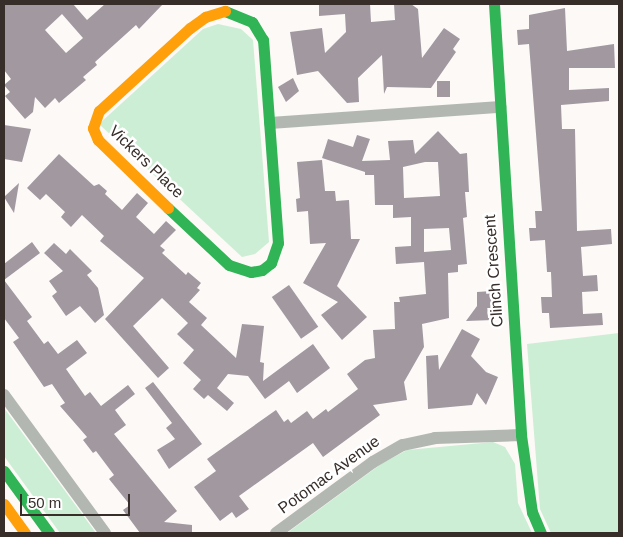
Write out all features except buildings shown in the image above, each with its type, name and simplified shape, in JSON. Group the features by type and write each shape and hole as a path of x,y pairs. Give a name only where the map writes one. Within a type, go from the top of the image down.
{"main road":[{"name":"Clinch Crescent","path":"494,4 521,435 532,512 542,533"},
{"name":"Vickers Place","path":"225,11 243,16 260,31 270,123 278,243 271,263 262,270 251,272 229,265 216,254 98,140 93,128 99,111 190,28 205,17 225,11"},
{"path":"4,471 49,533"},
{"path":"4,504 25,533"}],"street":[{"path":"270,123 500,107"},
{"path":"4,395 104,533"},
{"name":"Potomac Avenue","path":"276,533 373,462 403,445 435,438 521,435"}],"green space":[{"path":"218,24 241,29 253,40 269,242 255,254 242,257 99,124 203,29"},
{"path":"619,333 619,533 551,533 540,509 527,344"},
{"path":"4,408 96,533 60,533 4,456"},
{"path":"493,442 505,447 515,464 518,503 532,533 287,533 381,464 407,450"}],"traffic: fast":[{"path":"494,4 521,435 532,512 541,533"},
{"path":"168,208 229,265 251,272 262,270 271,263 278,243 263,40 252,22 225,11"},
{"path":"4,471 49,533"}],"traffic: slow":[{"path":"168,208 98,140 93,128 99,111 190,28 205,17 225,11"},
{"path":"4,504 25,533"}]}
